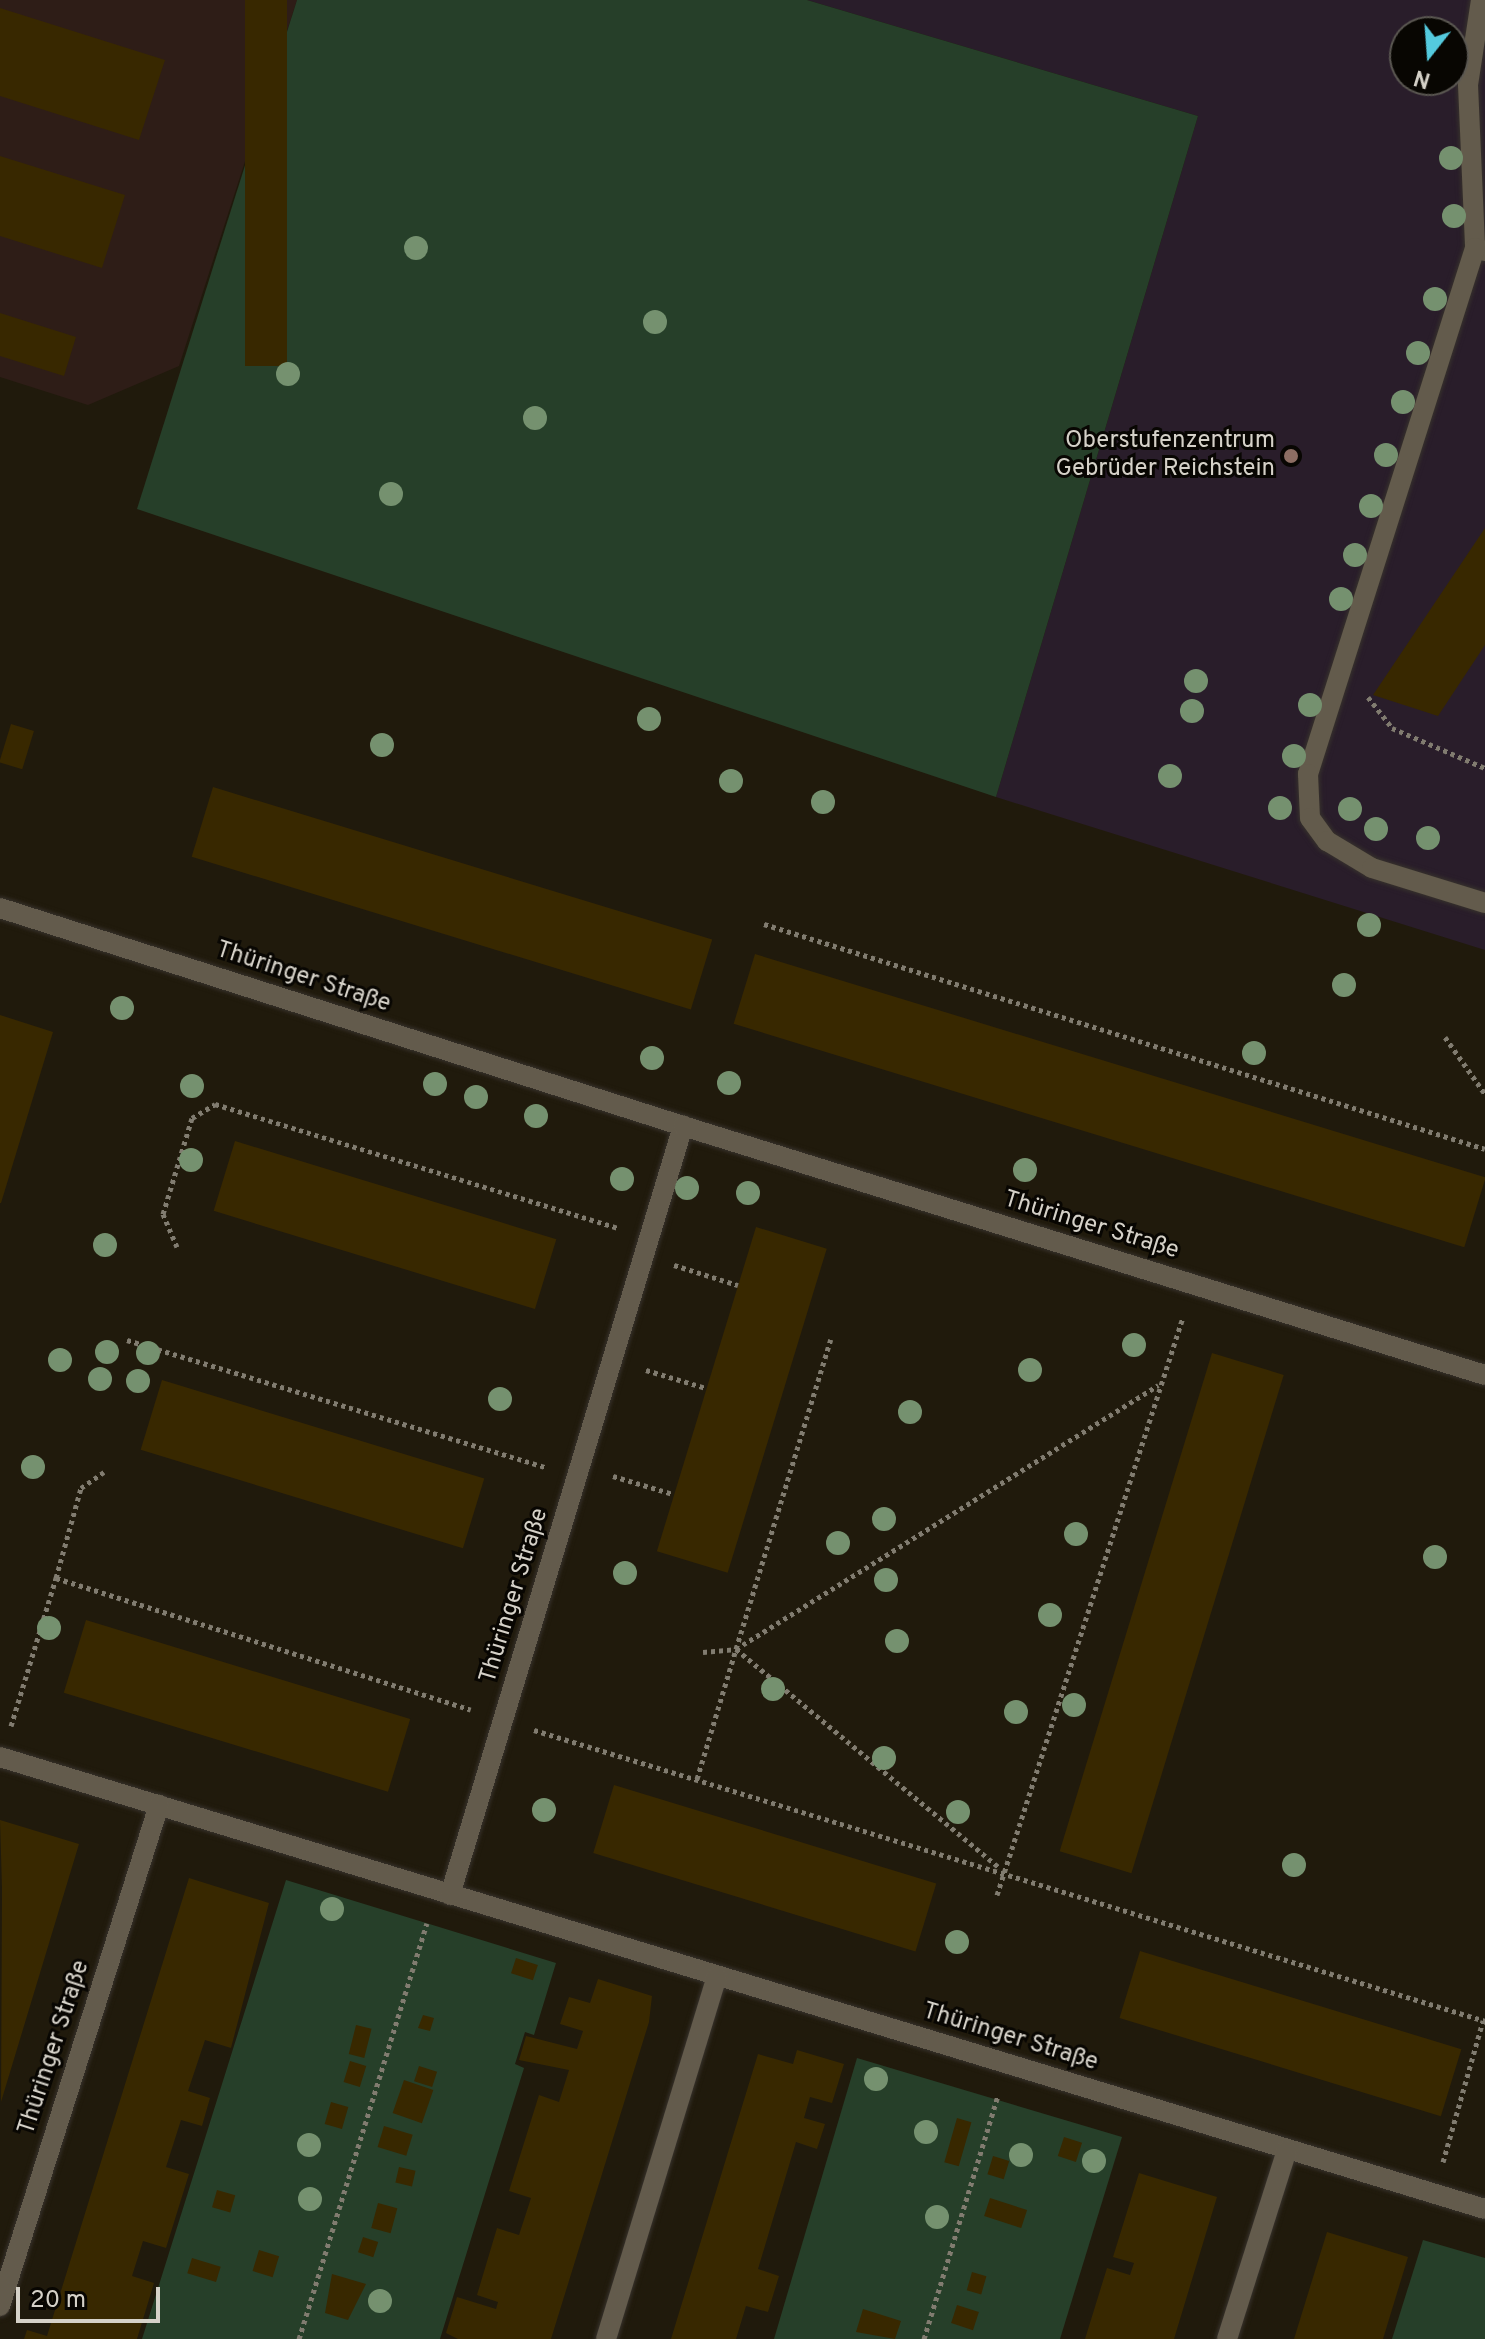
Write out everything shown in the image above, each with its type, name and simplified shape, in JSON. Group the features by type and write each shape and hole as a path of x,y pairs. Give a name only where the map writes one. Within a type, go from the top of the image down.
{"street":[{"path":"1481,0 1468,85 1480,250 1308,774 1310,818 1327,841 1372,868 1485,903"},
{"name":"Thüringer Straße","path":"0,908 683,1126 1485,1375"},
{"name":"Thüringer Straße","path":"444,1893 504,1721 683,1126"},
{"name":"Thüringer Straße","path":"0,1757 1485,2209"},
{"name":"Thüringer Straße","path":"0,2306 159,1805"},
{"path":"606,2339 717,1977"},
{"path":"1227,2339 1287,2150"}],"path":[{"path":"1342,665 1392,728 1485,768"},
{"path":"764,924 1485,1149"},
{"path":"1445,1037 1485,1094"},
{"path":"177,1247 163,1214 192,1118 215,1104 647,1247 738,1285"},
{"path":"997,1895 1158,1385 1195,1285"},
{"path":"697,1779 831,1339"},
{"path":"127,1340 579,1471 673,1494"},
{"path":"612,1360 706,1388"},
{"path":"703,1652 736,1649 1158,1385"},
{"path":"0,1757 81,1488 104,1472"},
{"path":"56,1578 504,1721 1004,1871 1484,2021 1434,2194"},
{"path":"736,1649 1004,1871"},
{"path":"299,2339 444,1893"},
{"path":"924,2339 1007,2065"}],"shaded area":[{"path":"0,0 297,0 179,366 88,405 0,377"},
{"name":"Oberstufenzentrum Gebrüder Reichstein","path":"807,0 1473,0 1485,7 1485,950 996,797 1198,116"}],"green space":[{"path":"297,0 807,0 1198,116 996,797 137,509"},
{"path":"286,1880 556,1963 534,2035 525,2032 515,2064 524,2068 440,2339 142,2339"},
{"path":"857,2058 1122,2137 1060,2339 774,2339"},
{"path":"1423,2240 1485,2258 1485,2339 1392,2339"}],"building":[{"path":"245,0 287,0 287,366 245,366"},
{"path":"0,8 165,60 139,140 0,96"},
{"path":"0,156 125,195 102,268 0,236"},
{"path":"0,313 76,337 64,376 0,356"},
{"path":"1485,528 1485,645 1438,716 1373,695"},
{"path":"11,724 34,731 22,769 0,762"},
{"path":"213,787 712,940 691,1009 192,857"},
{"path":"755,954 1485,1177 1464,1247 734,1024"},
{"path":"0,1015 53,1032 1,1203 0,1203"},
{"path":"235,1141 556,1239 535,1309 214,1211"},
{"path":"756,1227 827,1249 728,1573 657,1551"},
{"path":"1212,1353 1284,1375 1131,1873 1060,1851"},
{"path":"162,1380 484,1479 463,1548 141,1450"},
{"path":"86,1620 410,1719 388,1792 64,1693"},
{"path":"614,1785 936,1884 916,1951 593,1853"},
{"path":"0,1820 79,1844 1,2102 2,1889"},
{"path":"189,1878 269,1903 231,2048 205,2040 188,2091 210,2098 202,2126 181,2120 166,2167 189,2174 166,2248 143,2241 132,2276 154,2283 137,2339 24,2339 27,2330 47,2336"},
{"path":"1140,1951 1461,2049 1441,2116 1120,2018"},
{"path":"516,1958 538,1965 533,1980 511,1973"},
{"path":"598,1979 652,1996 649,2022 551,2339 458,2339 446,2333 457,2297 496,2309 498,2302 477,2295 497,2228 519,2235 531,2198 509,2191 539,2095 559,2102 569,2070 519,2060 526,2036 577,2049 583,2031 560,2024 569,1997 590,2003"},
{"path":"423,2015 434,2018 430,2031 418,2028"},
{"path":"356,2025 372,2029 364,2058 349,2054"},
{"path":"797,2050 844,2064 832,2103 810,2097 804,2118 825,2124 817,2149 796,2142 758,2269 779,2276 768,2312 746,2306 736,2339 671,2339 758,2054 793,2064"},
{"path":"350,2061 366,2066 360,2087 344,2082"},
{"path":"419,2066 437,2072 432,2087 414,2081"},
{"path":"404,2080 433,2090 422,2123 393,2113"},
{"path":"331,2102 348,2107 342,2129 325,2124"},
{"path":"957,2118 971,2122 959,2166 944,2162"},
{"path":"384,2126 413,2135 406,2156 378,2147"},
{"path":"1064,2137 1082,2143 1076,2162 1058,2156"},
{"path":"993,2156 1009,2161 1004,2179 987,2174"},
{"path":"399,2167 416,2171 412,2186 395,2183"},
{"path":"1139,2173 1217,2197 1174,2339 1085,2339 1107,2268 1130,2275 1134,2263 1113,2257"},
{"path":"217,2190 235,2195 230,2213 212,2207"},
{"path":"990,2198 1027,2210 1021,2228 984,2216"},
{"path":"378,2203 397,2208 391,2233 371,2228"},
{"path":"1327,2232 1408,2257 1383,2339 1294,2339"},
{"path":"363,2237 378,2242 373,2257 358,2252"},
{"path":"259,2250 279,2256 273,2277 253,2271"},
{"path":"192,2258 221,2267 216,2282 187,2273"},
{"path":"972,2272 986,2276 981,2294 967,2290"},
{"path":"332,2274 366,2284 348,2320 325,2313"},
{"path":"957,2305 979,2312 973,2330 951,2323"},
{"path":"863,2309 901,2321 895,2339 856,2332"}],"place":[{"name":"Oberstufenzentrum Gebrüder Reichstein","path":"1291,456"}]}
